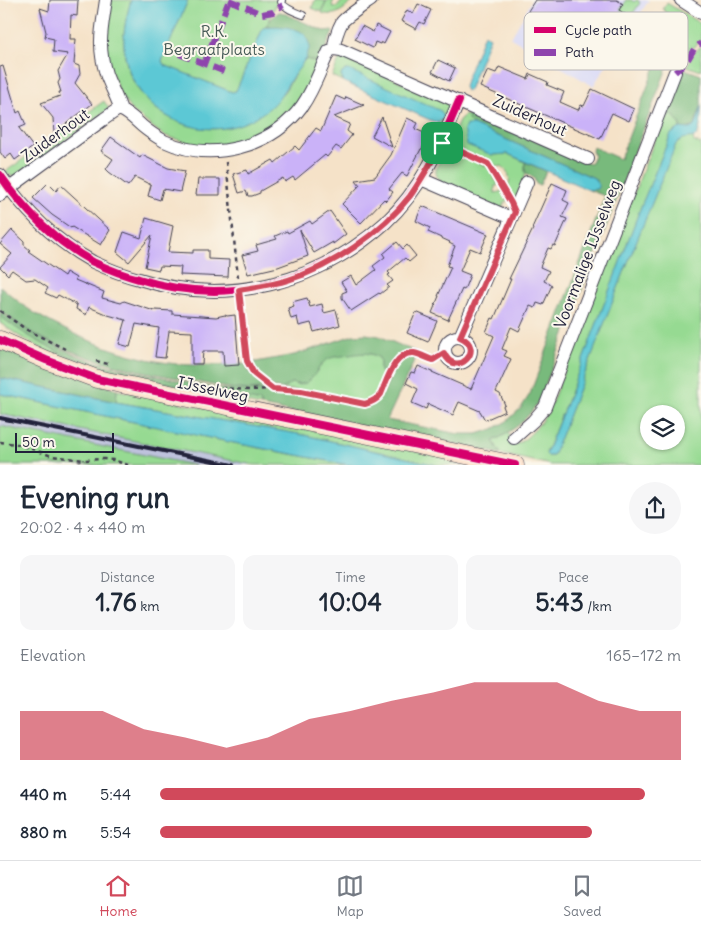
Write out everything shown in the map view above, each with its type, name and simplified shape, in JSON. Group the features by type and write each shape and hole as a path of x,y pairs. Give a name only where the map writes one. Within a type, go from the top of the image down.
{"street":[{"path":"106,0 101,31 102,57 107,76 121,110 152,134 175,145 194,150 216,151 248,145 260,140 272,134 290,120 298,112 306,99 329,52 334,49 336,37 343,22 371,0"},
{"path":"681,0 701,14"},
{"name":"Zuiderhout","path":"334,49 341,50 459,101 588,159"},
{"name":"Voormalige IJsselweg","path":"514,438 545,407 675,72"},
{"path":"0,175 5,192 20,202 58,238 93,262 142,280 174,288 206,291 239,290 290,280 320,267 347,252 386,222 410,196 428,169 442,143 459,101"},
{"name":"Zuiderhout","path":"5,192 104,119 117,110 121,110"},
{"path":"421,178 513,215"},
{"path":"460,337 528,182"},
{"name":"IJsselweg","path":"0,326 46,360"},
{"path":"460,337 467,341 471,348 470,356 467,360 456,364 448,360 444,353 447,342 450,339 460,337"},
{"name":"IJsselweg","path":"0,340 97,379 515,465"}],"lane":[{"path":"282,0 281,2 285,7 303,15"}],"path":[{"path":"442,143 488,164 507,196 513,215"},
{"path":"225,150 247,361 254,374 273,389"},
{"path":"0,311 27,330 70,352"},
{"path":"219,388 301,391 365,404 378,398 381,394 399,357 416,353 433,360 444,353"},
{"path":"95,361 112,365"},
{"path":"0,442 16,444 52,456 84,460 104,459 128,465"},
{"path":"77,465 84,460"}],"shaded area":[{"path":"532,0 649,0 641,12 525,12"},
{"path":"524,14 524,46 511,38"},
{"path":"566,70 603,70 593,86"},
{"path":"0,414 254,465 195,465 0,426"}],"green space":[{"path":"111,0 131,0 125,28 124,45 128,67 136,87 150,103 166,116 185,124 206,128 227,127 248,121 283,93 304,60 319,63 307,91 293,110 266,133 227,146 195,145 163,135 131,110 121,96 107,61 106,27"},
{"name":"R.K. Begraafplaats","path":"188,0 278,0 268,23 263,28 236,91 232,92 164,65 162,61"},
{"path":"315,0 326,1 321,12 312,8"},
{"path":"327,0 334,0 332,5 334,7 338,6 343,0 355,0 340,12 327,14 322,13"},
{"path":"632,0 634,2 638,0 640,3 634,12 622,12 620,10 626,1"},
{"path":"667,3 682,12 666,12 663,8"},
{"path":"279,12 319,29 325,31 332,30 333,32 319,63 306,59 307,57 269,25 263,28"},
{"path":"688,16 701,24 701,41 688,55"},
{"path":"701,46 701,70 688,66 692,55"},
{"path":"341,56 447,102 450,109 444,126 437,123 440,121 346,70 341,76 344,82 332,76"},
{"path":"654,70 666,70 540,399 520,424 493,441 501,454 261,406 261,402 99,368 69,357 41,343 0,316 0,312 39,337 66,351 110,366 219,389 298,392 361,405 372,403 380,397 398,362 406,357 417,355 387,420 459,434 477,434 493,429 507,421 521,408 530,394 605,196 589,190 597,189 598,185 594,178 473,125 468,120 469,117 473,113 590,164 594,156 593,147 620,159"},
{"path":"681,70 687,70 701,75 701,107 694,126 687,129 680,128 680,124 673,115 665,114"},
{"path":"104,101 109,109 16,176 5,172"},
{"path":"665,114 673,115 680,124 680,128 671,134 642,204 546,453 548,456 553,456 676,144 682,138 693,137 694,142 701,144 701,465 551,465 501,454 493,441 508,433 515,445 530,435 548,412"},
{"path":"465,115 472,116 468,120 473,125 470,125 492,155 508,154 525,162 526,174 515,200 512,200 506,189 509,177 507,171 502,166 499,167 452,146 450,142 460,119"},
{"path":"451,150 488,167 499,185 495,186 495,193 503,191 508,201 504,203 502,210 440,183 441,180 436,173 437,167 443,157"},
{"path":"525,162 546,171 540,185 536,184 534,178 525,170"},
{"path":"0,286 36,314 69,332 104,346 140,357 176,364 245,364 251,374 267,385 267,388 248,390 217,386 127,368 69,350 31,332 0,310"},
{"path":"0,316 41,343 69,357 99,368 261,402 261,406 108,374 50,353 0,323"},
{"path":"353,335 379,336 416,352 405,353 397,358 387,376 380,371 380,359 372,354 362,353 332,358 326,360 306,383 291,383 282,389 274,388 263,381 253,370 250,363 294,355"},
{"path":"0,343 117,390 116,402 0,378"},
{"path":"352,353 370,354 380,359 380,371 387,376 378,395 373,400 359,403 304,391 282,389 291,383 300,385 310,380 328,358"},
{"path":"117,390 483,465 437,465 304,435 116,402"},
{"path":"0,394 349,465 254,465 0,414"},
{"path":"0,426 179,462 195,465 0,465"}],"water":[{"path":"131,0 188,0 162,61 164,65 232,92 236,91 263,28 278,26 299,31 306,36 310,47 305,61 278,98 265,112 236,126 213,129 191,126 170,118 152,105 138,88 128,68 124,39"},
{"path":"484,34 490,37 469,90 466,91 464,87 466,80"},
{"path":"346,70 441,111 444,117 442,121 437,123 344,82 341,76"},
{"path":"701,107 700,124 696,135 682,139 676,144 553,456 548,456 546,454 642,204 671,134 680,128 692,128"},
{"path":"466,125 473,125 594,178 599,185 597,189 589,190 508,154 492,155 467,145 464,130"},
{"path":"0,378 116,402 304,435 437,465 349,465 229,442 0,394"}],"building":[{"path":"50,0 78,0 77,16 71,15 70,39 76,39 74,64 79,66 80,74 75,83 92,104 54,133 53,118 41,103 60,96 58,71 68,54 53,52 54,39 45,37 46,32 40,8 49,11"},
{"path":"535,0 617,0 623,4 619,10 622,12 528,11"},
{"path":"418,4 431,10 424,24 420,22 416,29 401,21 407,10 413,14"},
{"path":"376,25 390,32 384,44 375,42 373,48 355,39 362,26 373,32"},
{"path":"438,60 455,68 449,81 432,72"},
{"path":"3,66 17,113 20,111 26,125 19,128 33,147 15,160 11,154 5,159 0,152 0,67"},
{"path":"499,67 528,79 530,74 548,82 547,85 564,92 560,102 578,110 581,105 584,106 592,89 634,109 629,121 612,113 600,139 480,87 488,70 496,73"},
{"path":"336,96 345,100 346,97 364,105 334,117 350,124 347,131 352,135 341,149 336,146 327,157 325,155 295,180 293,177 285,182 283,178 252,196 248,196 246,191 239,193 233,174 247,170 248,174 273,160 275,163 295,146 299,150 316,128 321,131"},
{"path":"382,117 392,147 372,136"},
{"path":"407,118 418,123 415,129 429,135 407,176 402,173 389,189 393,192 386,201 384,199 361,223 342,204 360,185 356,180 375,177 391,155"},
{"path":"111,137 140,158 142,155 168,168 185,171 180,192 163,189 160,200 148,196 151,185 135,177 128,186 109,172 106,169 113,159 101,151"},
{"path":"198,179 220,179 220,195 196,195"},
{"path":"48,183 56,191 61,185 110,230 101,245 52,215 33,198"},
{"path":"552,183 567,190 563,200 569,203 562,217 567,219 555,246 553,245 551,249 548,248 540,267 549,271 544,281 552,285 543,305 537,303 535,308 530,306 519,331 511,327 502,349 507,351 504,356 511,359 496,392 500,394 505,405 503,406 505,411 485,420 480,411 459,402 453,415 428,404 426,409 412,403 418,389 406,383 411,372 415,373 418,366 471,389 494,336 486,332 492,318 494,319 511,279 509,279"},
{"path":"422,206 488,234 480,252 470,248 460,271 470,275 448,320 432,313 451,267 447,266 455,246 428,232 430,228 416,221"},
{"path":"330,211 346,234 333,244 333,242 314,253 300,230 308,256 278,267 248,274 242,255 258,251 256,245 277,239 275,236 287,231 288,233 310,221 312,224"},
{"path":"146,218 173,226 168,252 193,253 193,250 208,250 208,259 229,260 228,277 180,275 181,267 160,266 159,270 145,267 152,235 129,262 117,252 124,232 141,238"},
{"path":"12,230 24,241 24,245 30,250 28,251 64,276 66,272 76,278 75,280 104,292 102,298 121,303 124,301 154,311 172,311 172,314 216,317 235,315 239,365 224,366 223,351 203,351 202,364 192,364 192,332 169,331 165,358 155,357 159,328 136,324 130,347 119,344 126,320 89,307 86,315 76,309 77,305 58,295 56,298 45,293 48,288 35,279 26,280 12,270 8,275 0,267 12,254 0,244"},
{"path":"397,242 403,249 407,245 416,256 409,262 405,258 388,272 393,281 387,285 389,287 351,311 342,298 342,293 347,291 341,282 351,276 356,285 376,270 373,266 385,257 383,254"},
{"path":"307,298 310,307 322,304 324,313 336,310 340,325 314,332 311,323 299,326 297,317 291,319 288,308 294,306 292,302"},
{"path":"416,312 437,321 428,342 407,333"}],"railway":[{"path":"0,418 233,465"}],"marked path":[{"path":"229,0 262,14 273,12 283,5"},
{"path":"204,64 229,0"},
{"path":"688,59 694,49 701,43"},
{"path":"179,54 228,73"}],"cycle path":[{"path":"0,175 41,224 79,254 93,262 127,276 172,287 205,291 238,290 270,284 300,275 330,261 359,244 385,223 398,210 419,182 437,151 459,101"},
{"path":"0,340 97,379 515,465"}],"route":[{"path":"442,143 488,164 515,212 460,337 464,338 469,344 471,348 470,356 464,362 456,364 448,360 444,353 433,360 416,353 405,354 395,362 378,398 365,404 301,391 273,389 254,374 247,361 239,290 290,280 320,267 367,238 386,222 410,196 442,143"}]}
